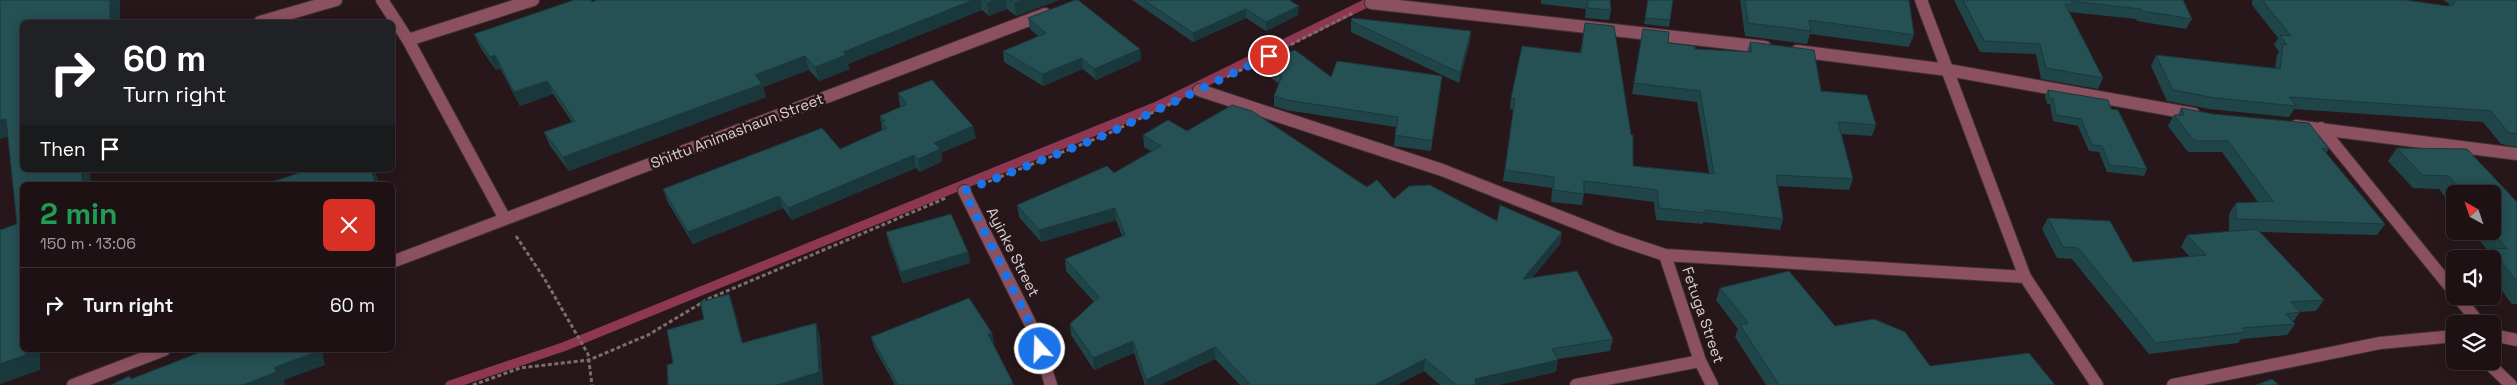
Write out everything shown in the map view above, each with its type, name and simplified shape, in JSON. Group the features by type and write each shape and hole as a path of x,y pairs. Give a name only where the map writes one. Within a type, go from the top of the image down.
{"street":[{"path":"267,20 336,0"},
{"path":"382,0 408,40 505,219"},
{"path":"408,40 533,0"},
{"path":"1921,0 2025,277 2097,385"},
{"path":"1371,3 1784,49 1948,70 2208,116"},
{"name":"Shittu Animashaun Street","path":"395,261 1054,11"},
{"path":"1199,90 1374,146 1477,182 1628,244 1665,255 2025,277"},
{"path":"2283,124 2517,154"},
{"path":"2321,128 2446,282"},
{"name":"Ayinke Street","path":"964,191 1034,331 1051,385"},
{"name":"Fetuga Street","path":"1665,255 1700,361 1712,385"},
{"path":"2465,305 2473,315"},
{"path":"2173,385 2370,345 2446,337"},
{"path":"2501,337 2517,340"},
{"path":"73,385 159,352"},
{"path":"1576,385 1700,361"},
{"path":"2495,370 2511,385"}],"path":[{"path":"473,385 520,368 589,360 648,335 708,299 964,191 1105,135 1371,3"},
{"path":"505,219 588,354 592,385"}],"building":[{"path":"0,0 110,0 110,20 20,20 20,172 81,172 83,182 20,182 20,352 26,352 26,355 0,364 0,230 17,224 6,119 0,120"},
{"path":"574,0 591,0 592,2 597,0 973,0 843,52 846,55 815,67 805,56 755,75 762,84 563,157 544,132 575,121 547,81 514,92 495,55 490,57 474,34"},
{"path":"1010,0 1023,0 1014,3"},
{"path":"1078,0 1140,49 1094,69 1082,58 1042,74 1003,51 1046,33 1028,18"},
{"path":"1144,0 1289,0 1299,6 1266,22 1246,9 1193,33"},
{"path":"1588,0 1610,0 1611,10 1587,8"},
{"path":"1648,0 1673,0 1670,20 1645,18"},
{"path":"1745,0 1909,0 1914,35 1809,20 1811,31 1748,23"},
{"path":"1963,0 2183,0 2192,19 2142,11 2141,9 2071,1 2073,4 2065,4 2103,78 2046,68 2040,44 1984,41"},
{"path":"2262,0 2405,0 2448,6 2453,5 2456,0 2517,0 2517,134 2509,133 2491,111 2289,97 2296,106 2215,98 2173,90 2156,55 2280,69 2283,44 2287,45 2280,35 2291,36"},
{"path":"1352,18 1471,31 1460,73 1351,21"},
{"path":"1585,23 1614,26 1631,135 1633,135 1633,166 1714,174 1700,91 1634,83 1643,29 1669,32 1668,43 1695,46 1695,49 1752,52 1750,42 1814,50 1821,91 1867,95 1876,125 1838,122 1853,179 1776,175 1783,219 1705,210 1706,213 1659,208 1657,190 1584,181 1584,194 1553,190 1554,177 1505,170 1515,99 1511,98 1522,46 1581,53"},
{"path":"1295,50 1331,77 1337,61 1442,76 1432,141 1395,135 1398,117 1286,100 1274,96 1282,76 1265,63"},
{"path":"932,80 973,126 934,143 940,149 918,159 914,155 788,208 779,196 688,232 663,189 822,128 840,149 887,128 881,122 885,121 880,116 907,104 898,93"},
{"path":"2048,90 2108,100 2111,109 2118,110 2147,169 2110,165 2102,146 2092,145 2081,119 2056,115 2053,98 2049,98"},
{"path":"1232,105 1252,111 1367,187 1377,180 1394,199 1409,186 1430,185 1497,221 1500,205 1562,232 1523,279 1577,271 1613,339 1552,349 1558,360 1475,379 1476,385 1456,385 1425,359 1375,385 1245,385 1249,383 1215,347 1146,380 1133,341 1093,358 1070,324 1099,297 1065,259 1125,235 1115,208 1039,230 1017,205 1107,166 1114,173 1161,146 1143,135 1168,120 1187,131"},
{"path":"2181,108 2213,114 2309,123 2329,149 2322,148 2385,224 2236,219 2236,203 2273,201 2228,141 2194,141 2174,115 2184,115"},
{"path":"2397,148 2467,149 2501,185 2456,185 2449,176 2422,175"},
{"path":"302,172 372,172 375,182 271,182"},
{"path":"2501,185 2517,202 2517,282 2501,261 2501,250 2493,250 2491,248 2507,249 2500,240"},
{"path":"951,214 968,252 901,272 886,232"},
{"path":"2048,218 2110,221 2133,262 2206,255 2187,235 2257,229 2324,300 2291,302 2300,312 2286,314 2295,324 2242,328 2246,332 2156,343 2078,248 2063,247"},
{"path":"1789,271 1835,326 1874,319 1905,332 1930,366 2029,353 2055,385 1779,385 1740,325 1748,323 1720,288"},
{"path":"729,294 742,343 816,323 819,372 778,385 668,385 667,365 673,363 667,330 704,319 700,302"},
{"path":"969,298 992,333 988,334 1013,383 1008,385 898,385 871,337"},
{"path":"201,352 317,352 275,367 276,372 243,385 111,385 129,376 131,379"},
{"path":"2272,379 2279,385 2256,385"}],"waterway":[{"path":"450,385 563,347 1157,106 1373,0"}],"route":[{"path":"1040,349 1034,331 964,191 1105,135 1269,56"}]}
